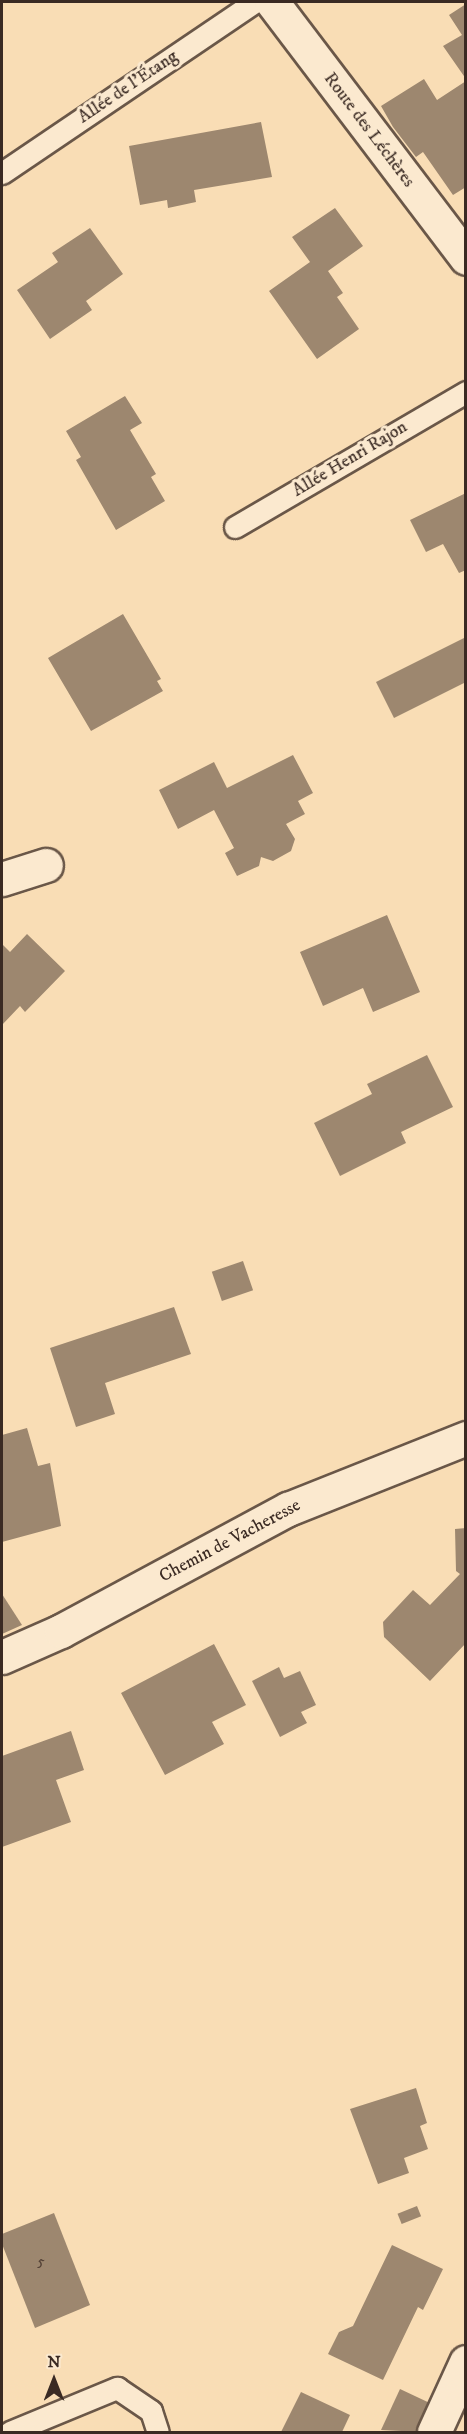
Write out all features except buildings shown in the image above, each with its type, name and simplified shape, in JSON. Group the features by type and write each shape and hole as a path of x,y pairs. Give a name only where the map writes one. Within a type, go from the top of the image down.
{"street":[{"name":"Route des Léchères","path":"272,2 465,258"},
{"path":"2,879 46,865"},
{"name":"Chemin de Vacheresse","path":"2,1657 61,1631 288,1509 465,1438"},
{"path":"434,2433 465,2362"}],"lane":[{"name":"Allée de l'Étang","path":"2,174 255,2"},
{"name":"Allée Henri Rajon","path":"235,527 465,392"},
{"path":"10,2433 117,2388 151,2411 158,2433"}]}
